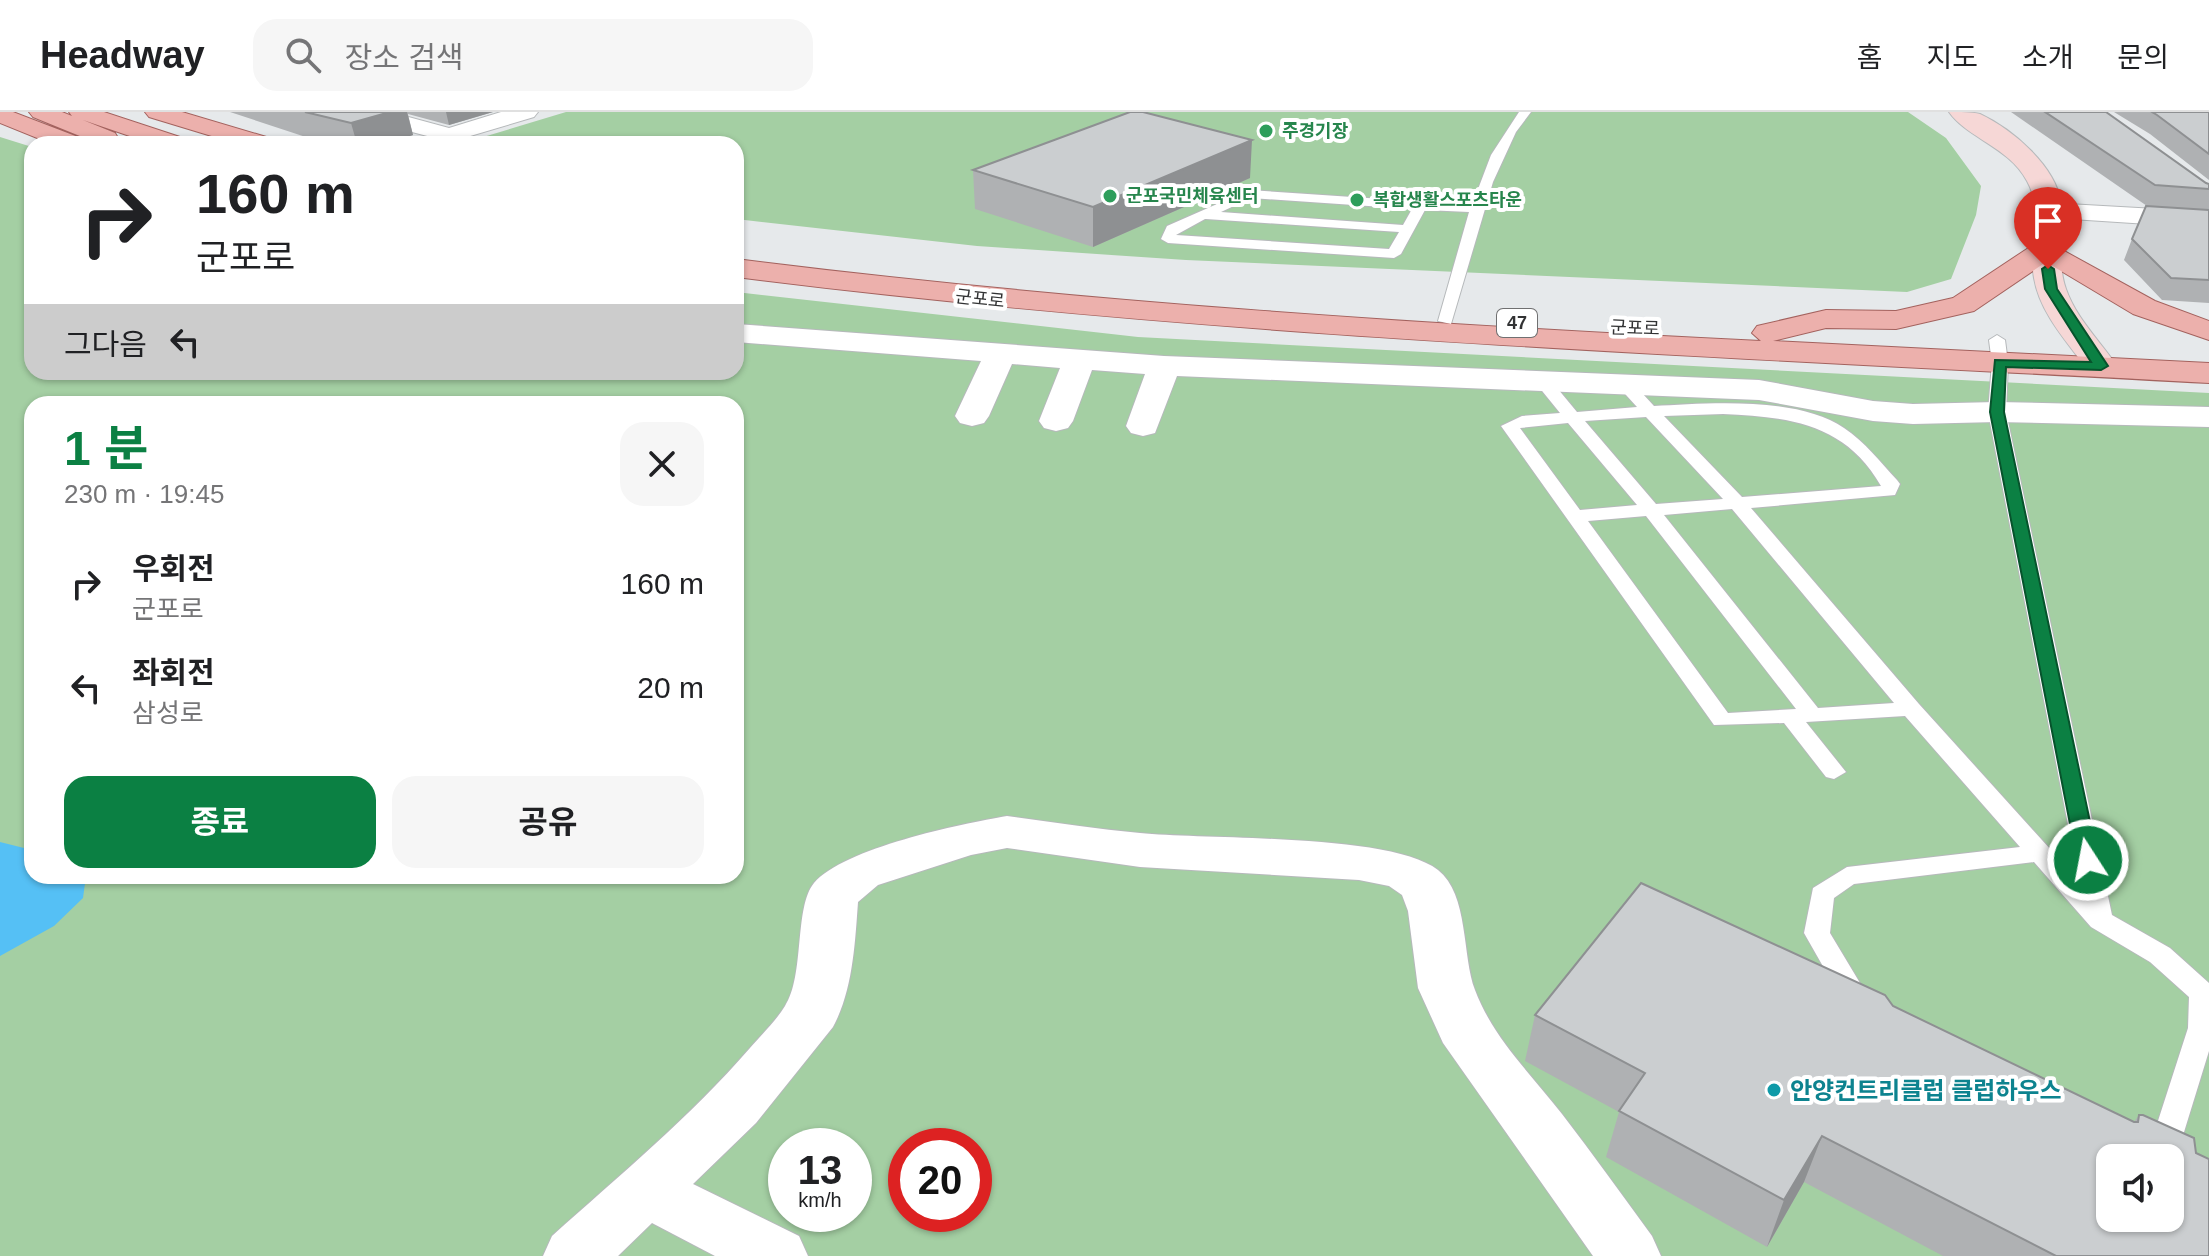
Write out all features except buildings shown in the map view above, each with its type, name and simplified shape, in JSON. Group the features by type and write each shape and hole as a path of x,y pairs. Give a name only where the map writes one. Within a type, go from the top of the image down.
{"main road":[{"path":"41,112 102,136"},
{"path":"81,112 153,136"},
{"path":"157,112 237,136"},
{"path":"0,115 54,136"},
{"path":"1768,333 1826,319 1896,320 1963,305 2046,249 2118,297 2179,323 2209,331"},
{"name":"군포로","path":"744,250 1061,295 1446,321 1768,333 1999,351"},
{"name":"군포로","path":"744,269 975,299 1225,320 1540,340 2092,354 2209,347"},
{"name":"군포로","path":"744,284 1150,322 1225,320"},
{"path":"1540,340 1568,333 1720,337 1715,331"},
{"name":"군포로","path":"2092,354 2209,373"}],"street":[{"path":"363,112 450,135 526,112"},
{"path":"1961,112 2006,144 2033,169 2046,190 2050,211 2046,249 2051,289 2092,354"},
{"path":"2050,211 2209,220"},
{"path":"744,334 1164,366 1769,391 1873,411 2209,417"},
{"path":"972,416 1000,355"},
{"path":"1056,421 1079,361"},
{"path":"1143,426 1164,366"},
{"path":"575,1256 735,1106 813,1012 827,952 833,895 860,873 965,840 1007,832 1191,855 1359,863 1404,871 1424,885 1434,911 1446,988 1472,1043 1540,1130 1629,1256"},
{"path":"644,1189 776,1256"}],"lane":[{"path":"1446,321 1478,209 1511,127 1525,112"},
{"path":"1421,205 1394,254 1168,239 1172,229 1249,194 1421,205 1478,209"},
{"path":"1204,214 1408,229"},
{"path":"1999,351 1997,412 2100,920"},
{"path":"1542,381 1649,508 1800,714 1834,772"},
{"path":"1624,384 1739,505 1911,709 2100,920 2160,955 2203,994 2202,1028 2165,1144"},
{"path":"1576,516 1888,491 1891,484 1832,427 1812,418 1737,409 1522,421 1510,426 1718,717 1732,722 1800,714 1911,709"},
{"path":"1868,1015 1840,977 1817,933 1822,894 1847,876 2039,853"}],"green space":[{"name":"복합생활스포츠타운","path":"566,112 1908,112 1946,138 1981,186 1976,215 1951,279 1907,292 1186,260 977,246 744,220 744,136 486,136"},
{"path":"0,137 24,144 24,380 744,380 744,293 1138,337 2209,393 2209,1256 0,1256"}],"water":[{"path":"0,842 24,848 24,884 85,884 83,898 54,926 0,956"}],"place":[{"name":"주경기장","path":"1266,131"},
{"name":"군포국민체육센터","path":"1110,196"},
{"name":"복합생활스포츠타운","path":"1357,200"},
{"name":"안양컨트리클럽 클럽하우스","path":"1774,1090"}],"route":[{"path":"2048,269 2051,289 2101,366 2000,363 1997,412 2088,860"}]}
